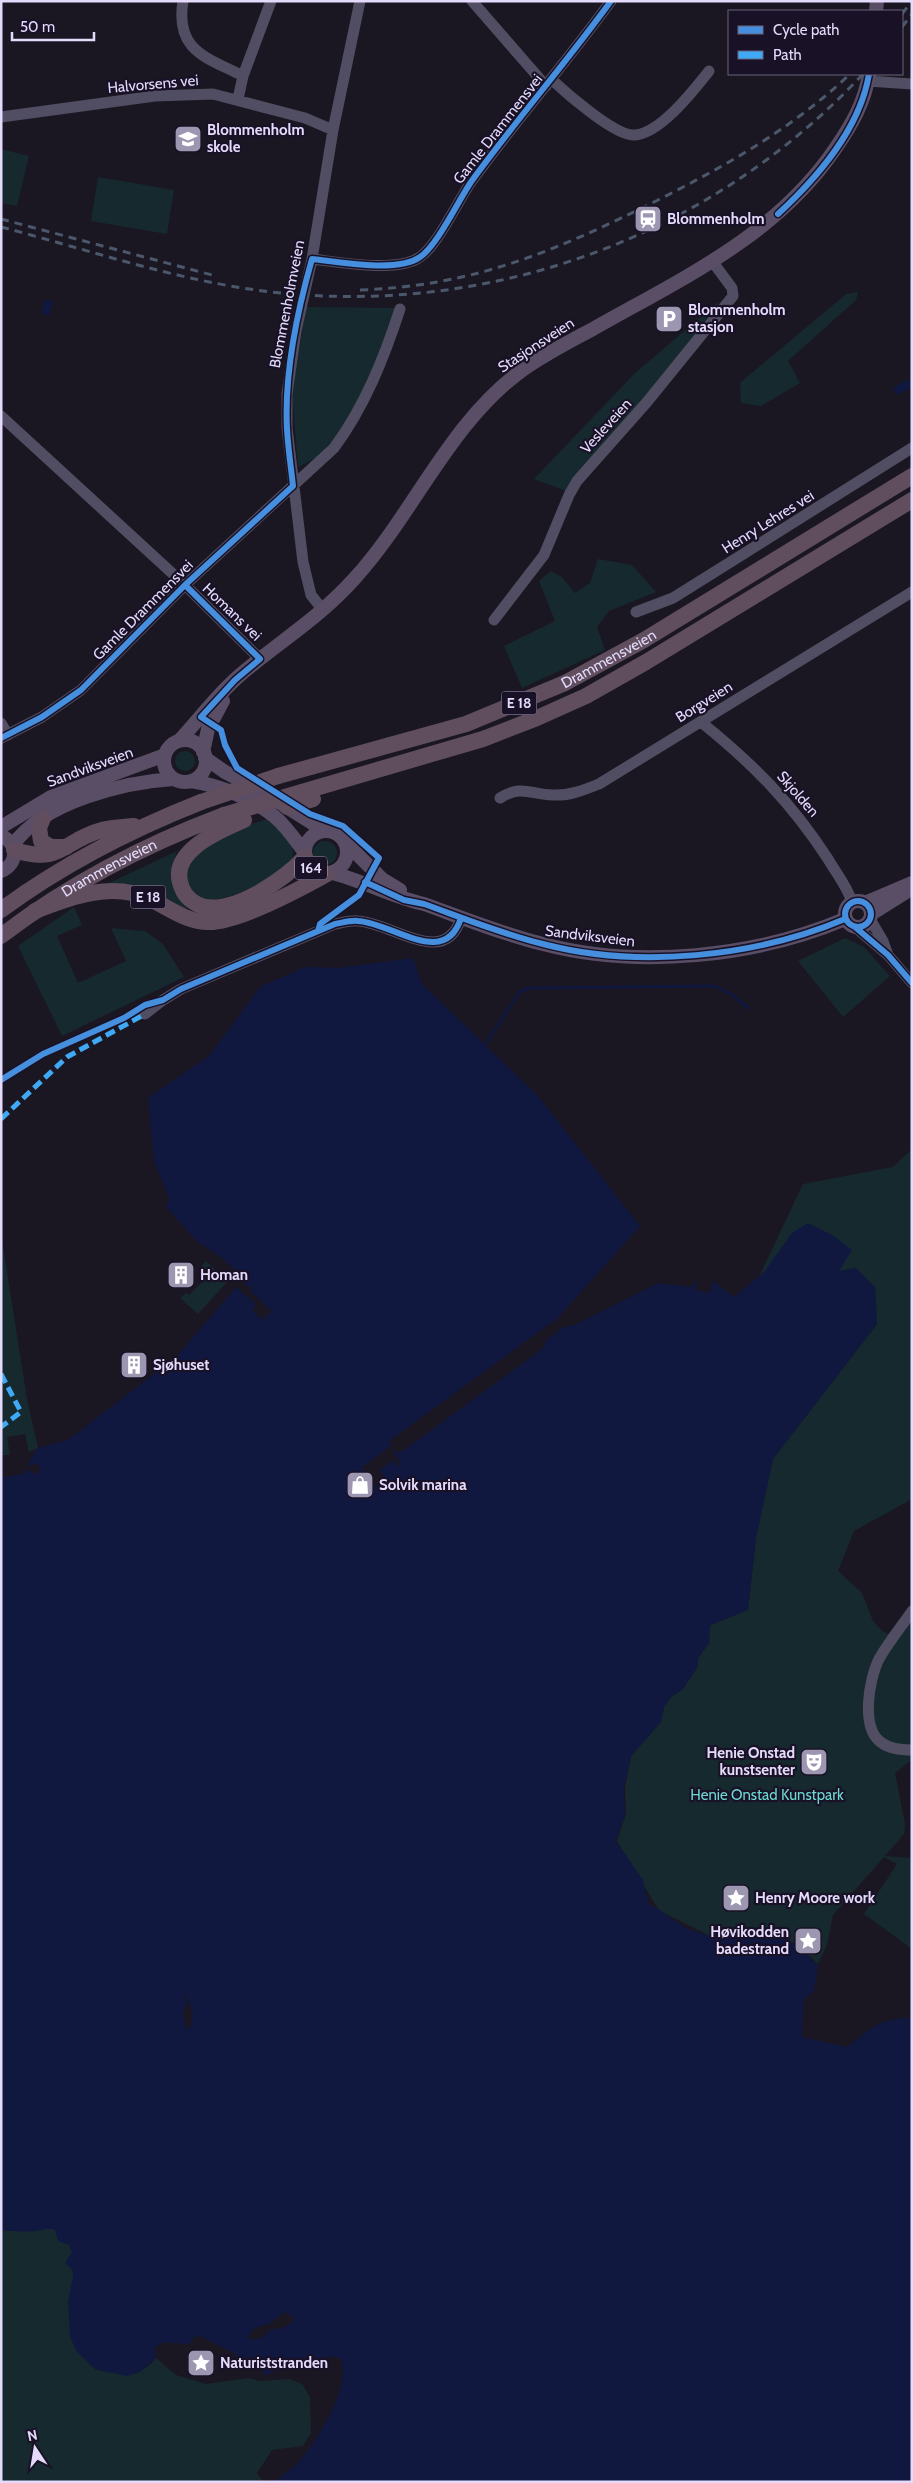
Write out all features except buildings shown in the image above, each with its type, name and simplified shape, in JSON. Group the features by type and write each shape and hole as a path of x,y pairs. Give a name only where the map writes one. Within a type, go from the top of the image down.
{"highway":[{"name":"Drammensveien","path":"1,910 62,869 148,824 200,802 278,776 466,724 565,682 644,640 912,476"},
{"name":"Drammensveien","path":"1,936 73,886 136,852 224,815 307,796 330,784 483,739 586,696 670,648 912,500"},
{"name":"E 18","path":"305,855 280,880 233,903 204,906 191,900 183,892 179,877 180,866 187,854 209,838 244,820 307,796"},
{"path":"43,818 39,828 42,842 51,847 66,847"},
{"name":"E 18","path":"14,847 44,856 59,852 102,830 148,824"},
{"name":"E 18","path":"36,911 75,897 114,890 150,898 188,919 216,922 256,908 330,873"}],"main road":[{"name":"Stasjonsveien","path":"179,741 228,688 260,659 323,610 369,562 464,429 497,391 538,360 712,261 764,226 807,185 846,133 869,81"},
{"name":"Stasjonsveien","path":"205,755 208,730 228,688"},
{"path":"174,779 165,769 165,755 170,746 179,741 193,742 205,755 226,772 263,792 325,831 336,834 345,842"},
{"name":"Sandviksveien","path":"1,827 51,797 81,784 146,764 165,755"},
{"path":"191,781 202,772 205,755"},
{"name":"Sandviksveien","path":"14,847 26,828 43,818 112,789 148,781 174,779"},
{"name":"164","path":"174,779 191,781 237,796 267,812 285,827 313,869 330,873 341,868 347,859 345,842"},
{"name":"164","path":"305,855 306,844 312,836 325,831"},
{"path":"1,836 14,847"},
{"name":"Sandviksveien","path":"345,842 382,879 424,904"},
{"name":"164","path":"1,871 13,862 14,847"},
{"name":"Sandviksveien","path":"330,873 365,882 404,900 424,904 461,918 544,944 609,954 687,955 761,946 850,923 865,926 865,910"},
{"path":"865,910 912,883"},
{"path":"850,923 844,910 865,910 912,888"}],"street":[{"name":"Halvorsens vei","path":"183,1 181,22 193,49 208,60 243,76"},
{"path":"238,99 243,76 271,1"},
{"name":"Blommenholmveien","path":"323,610 312,595 307,582 286,428 287,394 296,331 312,259 333,130 360,1"},
{"path":"472,1 549,83 617,129 632,136 639,134 672,114 709,71"},
{"name":"Gamle Drammensvei","path":"312,259 391,264 409,263 421,257 433,242 478,173 549,83 610,1"},
{"path":"869,81 912,84"},
{"name":"Halvorsens vei","path":"1,117 155,96 213,94 305,118 333,130"},
{"name":"Vesleveien","path":"494,620 544,555 569,495 578,481 647,402 734,296 732,288 712,261"},
{"name":"Gamle Drammensvei","path":"5,736 48,713 81,690 185,584 334,448 354,421 384,354 400,309"},
{"name":"Homans vei","path":"1,416 185,584 260,659"},
{"name":"Henry Lehres vei","path":"636,612 673,598 912,448"},
{"name":"Borgveien","path":"500,798 517,790 554,795 585,790 599,784 912,592"},
{"name":"Skjolden","path":"701,722 742,756 798,814 845,885 865,910 884,941 888,955"},
{"path":"1,723 5,736"},
{"path":"146,1014 163,1000 182,989 335,924 359,921 427,942 441,943 455,933 461,918"},
{"path":"850,923 888,955 912,983"},
{"path":"912,1611 879,1660 873,1676 869,1702 870,1726 874,1736 882,1744 912,1750"}],"green space":[{"path":"1,149 29,156 17,206 1,203"},
{"path":"98,177 174,190 167,234 91,221"},
{"path":"858,292 856,300 788,361 800,383 761,406 741,403 740,383 846,294"},
{"path":"718,302 717,317 566,491 534,479 635,373"},
{"path":"306,307 396,308 367,388 328,452 298,467 292,393"},
{"path":"598,559 632,565 656,592 609,611 597,627 605,650 522,688 504,646 555,621 539,581 551,571 562,577 575,593 590,583"},
{"path":"185,751 192,754 195,761 192,768 185,771 178,768 175,761 178,754"},
{"path":"267,819 291,844 293,855 289,863 269,879 240,893 213,900 204,900 196,897 188,887 184,875 199,851 239,828"},
{"path":"325,841 334,844 337,853 334,862 325,865 316,862 313,853 316,844"},
{"path":"177,851 172,874 178,893 188,906 184,911 148,891 130,885 109,883"},
{"path":"74,907 82,925 57,936 78,983 126,961 111,928 145,931 163,944 184,977 62,1036 18,946"},
{"path":"845,938 864,947 890,976 843,1017 798,961"},
{"name":"Henie Onstad Kunstpark","path":"912,1149 912,1499 854,1531 838,1571 862,1593 873,1621 882,1631 898,1638 912,1617 912,1759 895,1773 905,1824 904,1834 885,1856 912,1858 912,1949 864,1914 897,1864 884,1857 833,1915 827,1945 818,1964 797,1945 768,1930 710,1936 664,1913 658,1909 617,1841 626,1814 625,1788 631,1756 661,1722 664,1707 671,1697 683,1689 698,1666 698,1658 709,1643 710,1625 748,1610 756,1538 773,1459 877,1324 875,1287 856,1268 839,1271 846,1257 764,1272 758,1279 803,1184 893,1167"},
{"path":"1,1233 27,1399 38,1448 29,1452 25,1434 7,1437 10,1455 1,1455"},
{"path":"206,1261 228,1281 198,1314 180,1298 186,1293 189,1295 204,1280 199,1275 201,1272 199,1269"},
{"path":"56,2228 72,2251 72,2269 95,2369 120,2374 135,2373 149,2365 156,2358 176,2375 206,2384 248,2378 260,2381 289,2379 302,2384 310,2397 311,2433 303,2446 272,2450 257,2473 263,2482 1,2482 1,2229"}],"water":[{"path":"45,299 53,301 49,316 41,314"},
{"path":"909,379 912,387 897,395 893,388"},
{"path":"413,958 422,984 538,1096 640,1226 556,1320 563,1327 575,1325 659,1283 691,1287 698,1279 713,1281 734,1297 764,1272 792,1233 808,1223 834,1236 852,1250 839,1271 856,1268 875,1287 877,1324 773,1459 756,1538 748,1610 710,1625 709,1643 698,1658 698,1666 683,1689 671,1697 664,1707 661,1722 631,1756 624,1788 625,1814 616,1841 643,1880 649,1905 687,1929 710,1936 768,1930 797,1946 818,1965 814,1991 804,1999 802,2037 847,2047 876,2025 901,2018 912,2018 912,2482 276,2482 297,2464 305,2454 330,2414 341,2385 343,2371 341,2359 334,2356 315,2360 301,2358 265,2376 264,2372 244,2366 234,2353 200,2336 195,2337 189,2344 162,2343 155,2348 156,2358 140,2372 127,2376 95,2369 77,2352 70,2337 68,2301 74,2271 65,2263 72,2252 69,2245 58,2241 53,2229 36,2231 1,2230 1,1476 7,1477 25,1473 31,1458 38,1448 68,1440 176,1357 244,1278 222,1258 197,1241 166,1207 169,1198 154,1161 148,1098 209,1056 260,987 305,967 338,968","holes":["184,1994 193,2014 191,2026 186,2030 183,2012 187,2003","284,2312 294,2317 292,2323 280,2329 270,2329 262,2338 251,2340 248,2336 255,2328 269,2324"]}],"pier":[{"path":"698,1279 713,1281 710,1293 695,1290"},
{"path":"242,1280 249,1288 252,1285 254,1286 250,1291 272,1311 262,1320 253,1311 256,1304 236,1287"},
{"path":"555,1320 564,1327 546,1340 545,1346 542,1349 407,1448 398,1453 395,1449 392,1450 401,1464 398,1466 394,1460 380,1470 386,1480 376,1487 369,1478 363,1481 371,1496 365,1500 349,1474 355,1470 361,1479 367,1475 362,1467 392,1445 389,1441"},
{"path":"26,1463 31,1466 33,1463 41,1467 37,1475 25,1468"}],"waterway":[{"path":"485,1045 520,991 530,988 715,986 731,994 748,1008"}],"railway":[{"path":"903,13 912,1"},
{"path":"903,26 912,14"},
{"path":"360,290 402,287 478,273 515,262 585,235 658,200 734,159 806,112 849,75"},
{"path":"1,227 159,271 256,290 340,296 424,293 506,279 586,256 662,223 734,182 802,132 862,75"},
{"path":"1,219 212,275"}],"marked path":[{"path":"1,1119 67,1057 145,1014"},
{"path":"1,1374 21,1412 1,1427"}],"cycle path":[{"path":"1,738 42,717 81,690 185,585 293,486 287,429 288,386 297,321 312,259 368,265 398,264 410,262 427,251 471,182 611,1"},
{"path":"778,214 822,168 847,133 857,114 869,75"},
{"path":"185,585 260,659 235,680 201,717 221,730 225,745 237,768 310,814 343,826 379,858 359,895 320,924 318,931"},
{"path":"365,882 404,900 424,904 528,940 580,952 618,956 657,957 735,950 810,932 845,919"},
{"path":"858,901 868,904 871,914 868,924 858,927 848,924 845,914 848,904 858,901"},
{"path":"1,1080 43,1054 124,1018 145,1005 163,1000 181,989 335,924 349,921 372,924 431,942 443,940 453,933 461,918"},
{"path":"855,927 888,955 912,983"}],"place":[{"name":"Blommenholm skole","path":"188,139"},
{"name":"Blommenholm","path":"648,219"},
{"name":"Blommenholm stasjon","path":"669,319"},
{"name":"Homan","path":"181,1275"},
{"name":"Sjøhuset","path":"134,1365"},
{"name":"Solvik marina","path":"360,1485"},
{"name":"Henie Onstad kunstsenter","path":"814,1762"},
{"name":"Henry Moore work","path":"736,1898"},
{"name":"Høvikodden badestrand","path":"808,1941"},
{"name":"Naturiststranden","path":"201,2363"}]}
